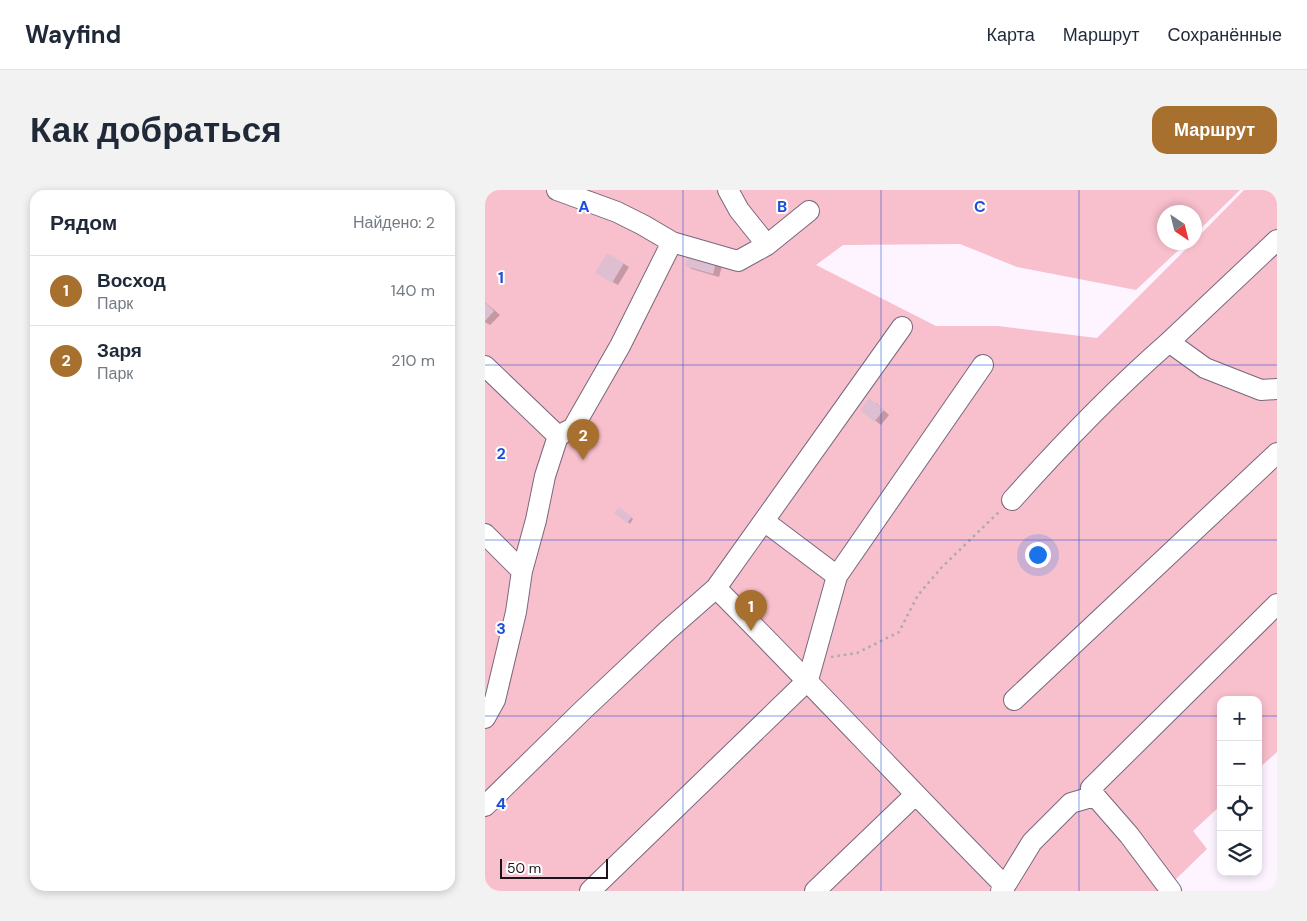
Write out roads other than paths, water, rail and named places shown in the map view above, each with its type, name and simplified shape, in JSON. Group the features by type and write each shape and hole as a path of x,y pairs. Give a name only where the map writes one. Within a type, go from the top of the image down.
{"lane":[{"path":"557,190 617,212 672,242 738,261 767,246 809,211"},
{"path":"728,190 739,210 767,246"},
{"path":"1012,500 1055,452 1132,375 1277,240"},
{"path":"485,718 516,612 522,571 545,476 558,436 573,428 620,346 672,242"},
{"path":"485,806 667,630 717,588 902,327"},
{"path":"1169,342 1205,368 1261,390 1277,388"},
{"path":"590,891 809,680 837,576 983,365"},
{"path":"485,366 558,436"},
{"path":"1014,700 1277,453"},
{"path":"764,521 837,576"},
{"path":"485,534 522,571"},
{"path":"717,588 809,680 1003,889 1033,842 1065,809 1071,803 1095,796"},
{"path":"1171,891 1129,835 1095,796 1091,788 1277,604"},
{"path":"815,891 915,794"}],"place":[{"name":"Заря","path":"583,460"},
{"name":"Восход","path":"751,631"}]}
